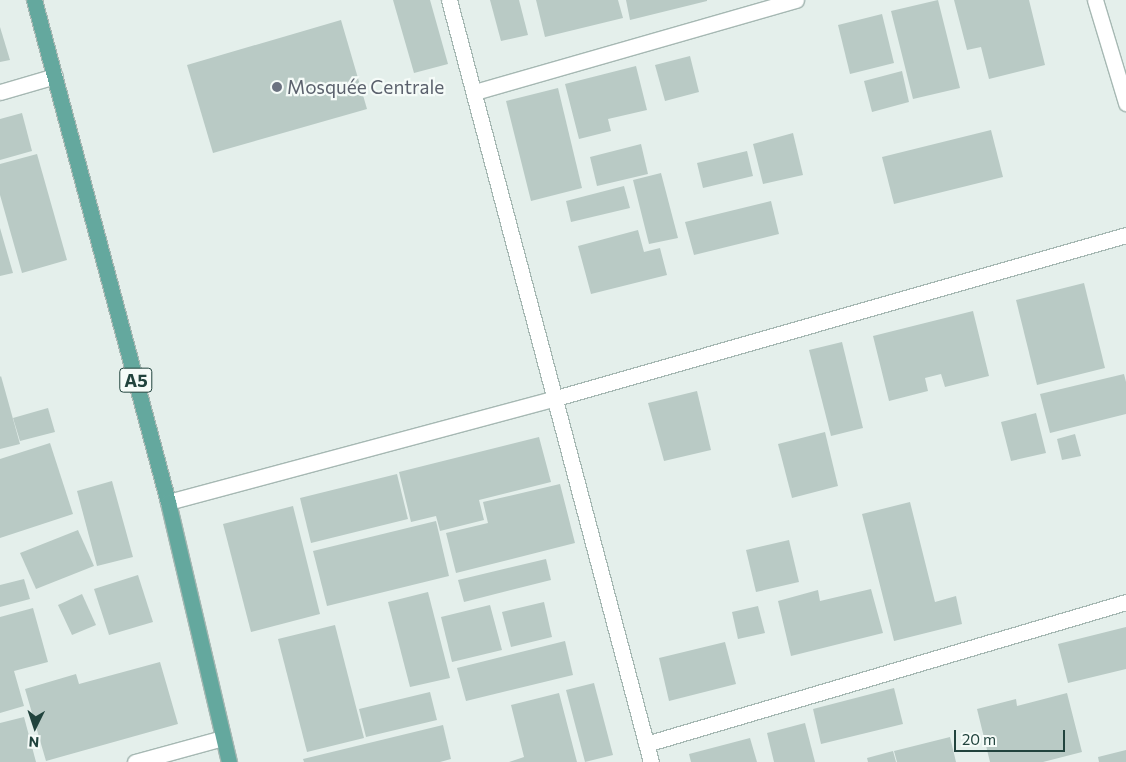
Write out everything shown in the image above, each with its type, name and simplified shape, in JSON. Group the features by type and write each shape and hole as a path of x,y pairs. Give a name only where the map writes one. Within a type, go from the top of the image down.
{"main road":[{"name":"A5","path":"34,0 168,502 229,762"}],"street":[{"path":"449,0 475,92 651,762"},
{"path":"475,92 796,0"},
{"path":"1096,0 1126,103"},
{"path":"0,92 55,76"},
{"path":"168,502 556,398 1126,235"},
{"path":"646,744 1126,602"},
{"path":"136,762 222,738"}],"building":[{"path":"393,0 430,0 448,64 414,73"},
{"path":"490,0 519,0 528,35 501,41"},
{"path":"536,0 618,0 623,18 545,37"},
{"path":"626,0 707,0 707,1 630,20"},
{"path":"938,0 960,88 913,99 891,11"},
{"path":"954,0 1029,0 1045,65 989,79 981,47 967,50"},
{"path":"882,14 894,63 850,74 838,25"},
{"name":"Mosquée Centrale","path":"341,20 367,109 213,153 187,65"},
{"path":"0,27 10,60 0,62"},
{"path":"690,56 699,92 665,101 655,65"},
{"path":"636,66 647,110 608,119 611,131 579,139 565,84"},
{"path":"902,71 909,102 872,112 864,81"},
{"path":"558,88 582,188 531,201 506,101"},
{"path":"22,113 32,151 0,160 0,119"},
{"path":"991,130 1003,177 894,204 882,157"},
{"path":"793,133 803,175 763,184 753,144"},
{"path":"641,144 648,174 597,186 590,157"},
{"path":"747,151 753,176 703,188 697,163"},
{"path":"37,154 67,260 22,273 0,195 0,164"},
{"path":"661,173 678,238 649,244 633,180"},
{"path":"624,186 630,208 571,222 566,201"},
{"path":"771,201 779,234 694,255 685,222"},
{"path":"0,228 13,273 0,276"},
{"path":"638,230 644,252 660,248 667,275 591,294 578,246"},
{"path":"1084,283 1105,368 1037,385 1016,300"},
{"path":"973,311 989,376 945,387 941,374 925,378 928,391 889,401 873,336"},
{"path":"842,342 863,428 831,436 809,350"},
{"path":"1124,374 1126,382 1126,414 1050,433 1040,394"},
{"path":"0,377 20,444 0,449"},
{"path":"697,391 711,450 664,461 648,403"},
{"path":"48,408 55,432 20,441 13,418"},
{"path":"1036,413 1046,453 1011,461 1001,422"},
{"path":"825,432 838,486 792,498 778,444"},
{"path":"1075,434 1081,456 1062,460 1057,439"},
{"path":"539,437 551,482 479,500 484,520 440,531 436,516 411,522 399,472"},
{"path":"50,443 73,514 0,538 0,459"},
{"path":"397,474 408,519 311,543 300,498"},
{"path":"112,481 133,557 97,566 77,491"},
{"path":"560,484 575,543 456,573 446,533 488,523 483,502"},
{"path":"910,502 935,602 956,596 962,624 894,641 862,514"},
{"path":"293,506 320,614 251,632 223,524"},
{"path":"436,521 449,576 327,606 313,551"},
{"path":"78,530 94,566 36,589 20,553"},
{"path":"789,540 799,582 756,592 746,550"},
{"path":"546,559 551,580 464,602 458,580"},
{"path":"138,575 153,622 109,635 94,589"},
{"path":"24,579 30,599 0,607 0,585"},
{"path":"871,589 883,633 791,656 778,601 818,590 820,601"},
{"path":"428,592 450,678 410,687 388,602"},
{"path":"82,594 96,625 72,635 58,605"},
{"path":"544,602 552,637 511,647 502,612"},
{"path":"490,605 502,650 452,662 441,617"},
{"path":"758,606 765,633 738,639 732,612"},
{"path":"33,608 48,662 14,671 24,706 0,713 0,617"},
{"path":"335,625 364,738 307,752 278,639"},
{"path":"1126,627 1126,669 1068,683 1058,644"},
{"path":"565,641 573,675 466,701 457,668"},
{"path":"725,642 736,684 669,701 659,658"},
{"path":"160,662 178,724 46,761 25,689 76,674 79,684"},
{"path":"594,683 613,755 585,762 566,690"},
{"path":"894,688 903,724 821,744 813,709"},
{"path":"430,692 437,720 366,737 359,709"},
{"path":"559,693 577,762 509,762 524,757 511,705"},
{"path":"1067,693 1082,752 1043,762 990,762 977,709 1016,699 1017,706"},
{"path":"24,717 36,762 0,762 0,723"},
{"path":"805,723 815,762 774,762 767,733"},
{"path":"443,725 451,759 440,762 304,762 303,759"},
{"path":"950,737 956,762 897,762 894,751"},
{"path":"750,738 757,762 691,762 689,754"},
{"path":"1126,750 1126,762 1099,762 1098,757"},
{"path":"893,751 896,762 868,762 867,758"}],"place":[{"name":"Mosquée Centrale","path":"277,87"}]}
